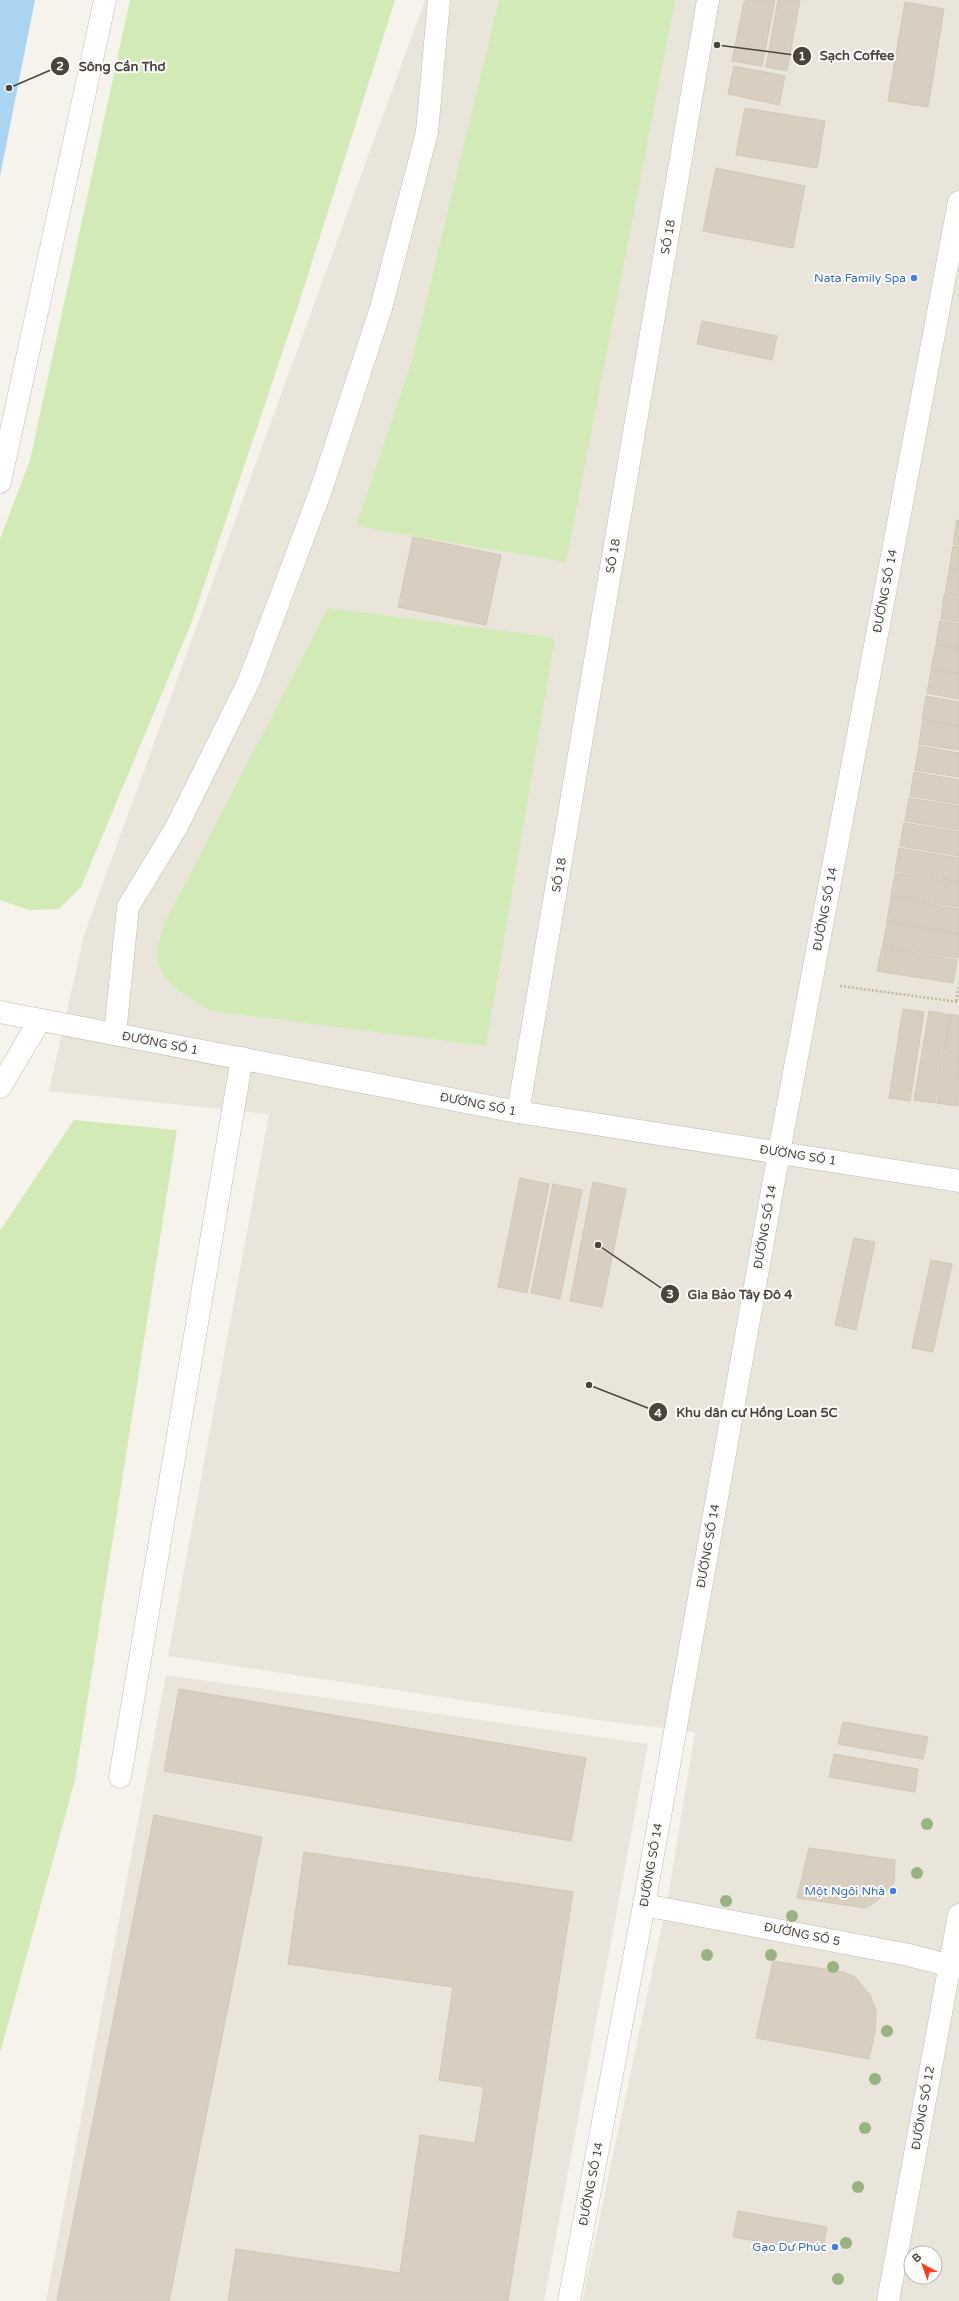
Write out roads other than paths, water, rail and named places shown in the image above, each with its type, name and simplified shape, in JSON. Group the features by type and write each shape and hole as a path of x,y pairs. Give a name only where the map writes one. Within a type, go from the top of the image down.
{"street":[{"path":"0,482 105,0"},
{"path":"115,1034 128,907 176,828 249,681 321,490 381,308 427,132 439,0"},
{"name":"SỐ 18","path":"518,1112 708,0"},
{"name":"ĐƯỜNG SỐ 14","path":"569,2301 644,1905 779,1152 959,202"},
{"name":"ĐƯỜNG SỐ 1","path":"0,1012 518,1112 959,1181"},
{"path":"0,1087 40,1020"},
{"path":"120,1777 242,1058"},
{"name":"ĐƯỜNG SỐ 5","path":"644,1905 909,1955 954,1966"},
{"name":"ĐƯỜNG SỐ 12","path":"888,2301 954,1966 959,1915"}],"water":[{"path":"0,0 35,0 0,176"}],"place":[{"name":"Sạch Coffee","path":"717,45"},
{"name":"Sông Cần Thơ","path":"9,88"},
{"name":"Nata Family Spa","path":"914,278"},
{"name":"Gia Bảo Tây Đô 4","path":"598,1245"},
{"name":"Khu dân cư Hồng Loan 5C","path":"589,1385"},
{"name":"Một Ngôi Nhà","path":"893,1891"},
{"name":"Gạo Dư Phúc","path":"835,2247"}]}
